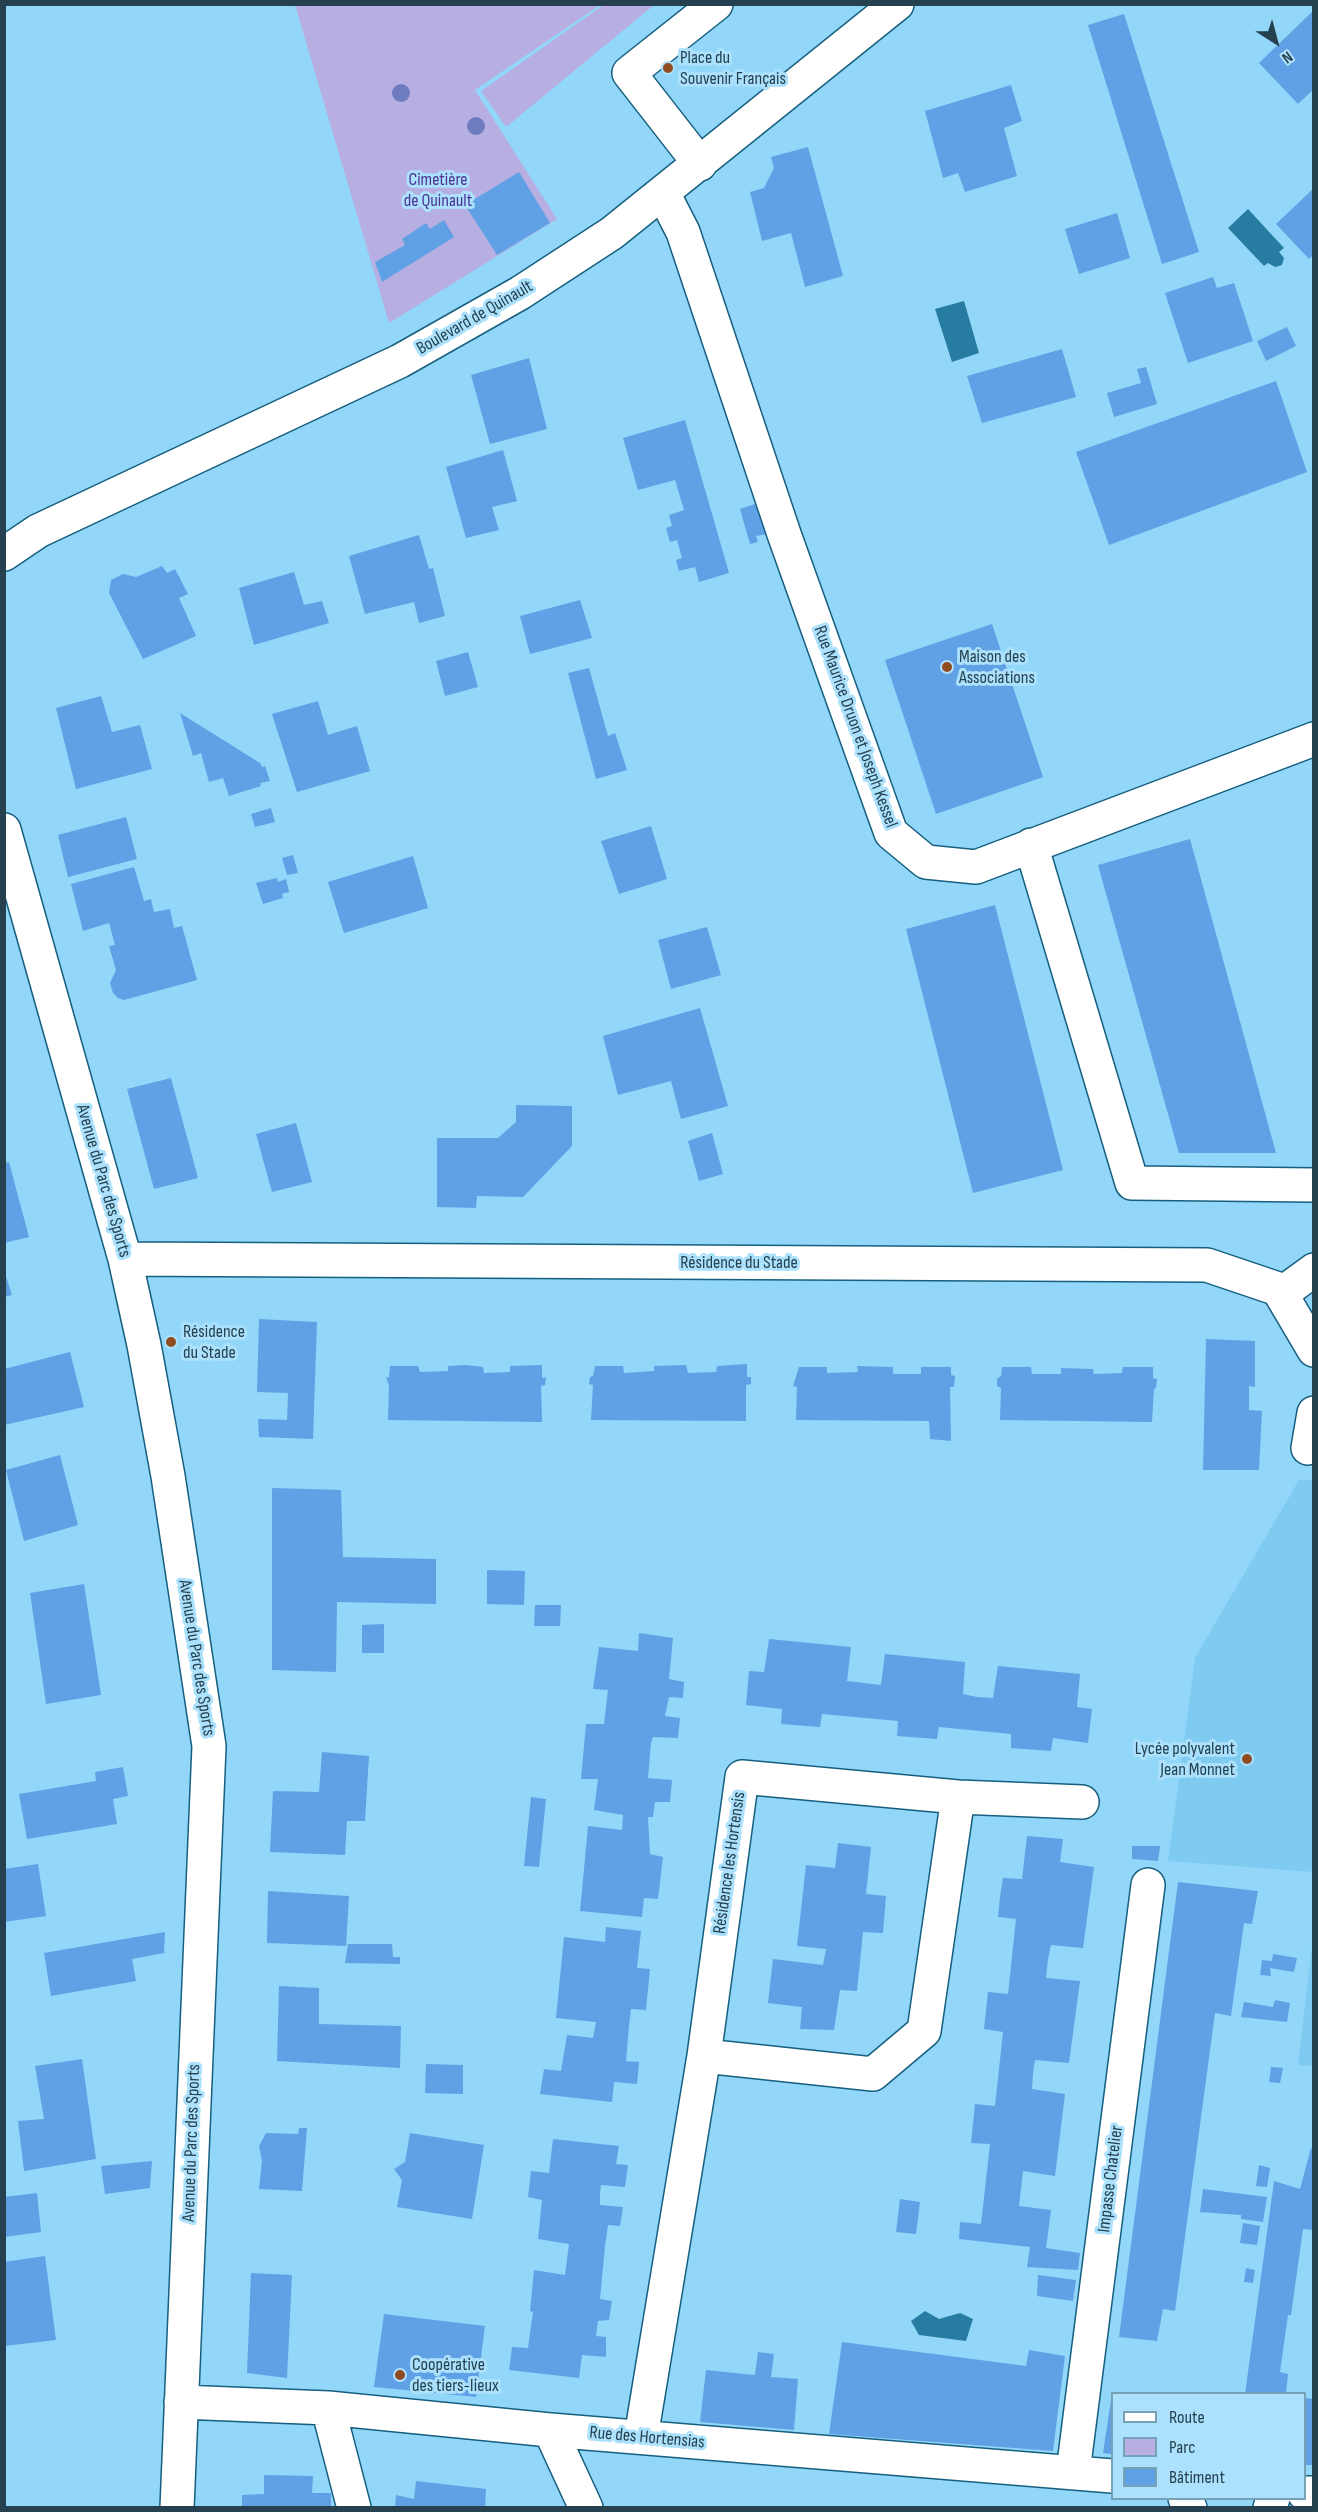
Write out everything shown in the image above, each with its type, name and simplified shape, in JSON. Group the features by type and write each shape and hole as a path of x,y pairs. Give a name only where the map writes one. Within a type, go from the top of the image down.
{"street":[{"path":"700,164 629,73 716,4"},
{"name":"Boulevard de Quinault","path":"4,554 38,531 400,362 520,293 612,233 700,164 882,9"},
{"name":"Rue Maurice Druon et Joseph Kessel","path":"663,193 683,232 784,534 891,832 926,862 976,867 1314,739"},
{"name":"Avenue du Parc des Sports","path":"4,830 125,1259 144,1345 168,1476 209,1746 177,2508"},
{"path":"1031,845 1132,1183 1314,1185"},
{"name":"Résidence du Stade","path":"125,1259 1207,1265 1278,1289 1281,1294"},
{"path":"1314,1270 1281,1294 1314,1350"},
{"path":"1308,1448 1314,1413"},
{"name":"Résidence les Hortensis","path":"641,2438 704,2056 742,1777 958,1797 1082,1802"},
{"path":"704,2056 873,2074 924,2031 958,1797"},
{"name":"Impasse Chatelier","path":"1073,2472 1148,1885"},
{"name":"Rue des Hortensias","path":"181,2402 328,2408 641,2438 1111,2476"},
{"path":"328,2408 354,2508"},
{"path":"550,2430 586,2508"}],"shaded area":[{"path":"1248,209 1284,248 1279,252 1284,258 1282,265 1275,267 1268,263 1264,266 1228,228"},
{"path":"964,301 979,353 952,362 935,309"},
{"name":"Lycée polyvalent Jean Monnet","path":"1299,1480 1314,1480 1313,1872 1168,1861 1195,1658"},
{"path":"1313,1938 1313,2066 1298,2065"},
{"path":"925,2311 939,2319 960,2313 973,2319 966,2341 919,2335 911,2321"}],"green space":[{"path":"605,4 654,5 506,127 481,91"},
{"name":"Cimetière de Quinault","path":"295,5 600,5 475,90 557,219 389,323"}],"building":[{"path":"1314,10 1314,89 1298,104 1259,63"},
{"path":"1124,14 1199,252 1162,264 1088,25"},
{"path":"1011,85 1022,121 1004,128 1017,176 965,192 958,173 943,178 925,111"},
{"path":"808,147 843,276 805,287 791,233 762,241 750,192 764,188 774,168 771,157"},
{"path":"519,172 550,223 497,255 465,205"},
{"path":"1314,188 1314,254 1309,259 1276,224"},
{"path":"1117,213 1130,258 1079,274 1065,229"},
{"path":"444,220 454,237 382,282 375,262 405,245 402,239 426,223 430,229"},
{"path":"1213,277 1217,288 1234,283 1253,341 1188,363 1165,293"},
{"path":"1287,327 1296,346 1266,361 1257,341"},
{"path":"1062,349 1076,397 982,423 967,376"},
{"path":"529,358 547,429 490,444 471,375"},
{"path":"1146,367 1157,404 1114,417 1107,393 1141,383 1137,369"},
{"path":"1276,381 1307,472 1109,545 1076,452"},
{"path":"685,420 729,573 699,582 695,567 679,571 676,560 682,558 677,540 670,542 666,528 672,526 669,515 684,510 675,480 638,490 623,438"},
{"path":"503,450 517,501 492,507 499,530 466,538 446,467"},
{"path":"758,503 767,534 756,536 758,542 750,544 740,509"},
{"path":"419,535 429,569 433,568 445,616 419,623 414,602 365,614 349,556"},
{"path":"162,566 167,573 175,569 188,594 179,598 196,636 143,659 109,593 111,580 123,574 136,577"},
{"path":"294,572 304,605 322,601 329,623 254,645 239,588"},
{"path":"580,600 592,638 530,654 520,616"},
{"path":"992,624 1043,777 936,814 885,660"},
{"path":"468,652 478,687 445,696 436,661"},
{"path":"589,668 608,736 615,733 627,770 596,779 568,673"},
{"path":"101,696 112,732 140,725 152,769 76,789 56,708"},
{"path":"318,701 328,735 357,726 370,771 297,792 272,714"},
{"path":"180,713 260,763 262,767 265,766 270,781 229,796 223,778 209,782 201,753 193,756"},
{"path":"271,808 275,822 255,827 251,814"},
{"path":"126,817 137,859 68,877 58,835"},
{"path":"651,826 667,879 619,894 601,841"},
{"path":"1190,839 1276,1153 1179,1153 1098,865"},
{"path":"293,855 298,873 287,875 282,858"},
{"path":"413,856 428,908 344,933 328,882"},
{"path":"134,867 144,901 151,899 154,912 170,909 174,928 182,926 197,980 124,1000 113,993 110,983 116,970 109,946 115,945 109,923 83,931 71,884"},
{"path":"277,878 278,882 286,879 289,892 282,894 283,898 263,904 256,883"},
{"path":"995,905 1063,1170 973,1193 906,929"},
{"path":"707,927 721,975 671,989 658,940"},
{"path":"700,1008 728,1106 681,1119 671,1081 618,1095 603,1036"},
{"path":"171,1078 198,1178 154,1189 127,1089"},
{"path":"516,1105 572,1106 572,1146 523,1197 477,1196 476,1208 437,1207 437,1138 498,1138 516,1122"},
{"path":"296,1123 312,1182 272,1192 256,1134"},
{"path":"712,1133 723,1174 699,1181 688,1141"},
{"path":"9,1162 29,1237 4,1243 4,1163"},
{"path":"4,1270 12,1295 4,1297"},
{"path":"259,1319 317,1322 313,1439 259,1437 258,1419 287,1420 288,1393 257,1392"},
{"path":"1206,1339 1255,1341 1255,1387 1249,1386 1249,1410 1262,1411 1259,1470 1203,1470"},
{"path":"70,1352 84,1407 4,1425 4,1369"},
{"path":"747,1364 747,1377 751,1377 751,1384 746,1385 746,1421 591,1420 593,1385 589,1384 595,1366 623,1366 624,1373 654,1371 654,1366 686,1365 688,1373 716,1372 717,1366"},
{"path":"542,1365 542,1378 546,1377 545,1385 541,1386 542,1422 388,1420 389,1385 386,1378 389,1377 390,1366 418,1366 420,1372 448,1371 448,1366 483,1367 484,1373 510,1372 510,1366"},
{"path":"857,1366 893,1367 893,1374 921,1374 921,1367 951,1367 951,1375 955,1376 954,1387 950,1387 951,1441 930,1439 929,1421 796,1420 797,1387 793,1386 799,1367 827,1367 827,1373 858,1372"},
{"path":"1002,1367 1031,1367 1032,1374 1061,1374 1061,1368 1093,1369 1094,1374 1122,1373 1123,1367 1153,1367 1153,1378 1157,1379 1154,1389 1152,1422 1000,1420 1001,1388 997,1386 997,1379 1001,1376"},
{"path":"60,1455 78,1525 24,1541 6,1470"},
{"path":"272,1488 341,1490 343,1557 436,1559 436,1604 337,1602 336,1672 272,1670"},
{"path":"487,1570 525,1571 524,1605 487,1604"},
{"path":"84,1584 101,1695 46,1704 30,1593"},
{"path":"535,1605 561,1605 560,1626 534,1626"},
{"path":"384,1624 384,1653 362,1653 362,1625"},
{"path":"639,1633 673,1638 669,1679 684,1682 683,1698 669,1697 665,1716 680,1718 678,1738 653,1737 651,1743 648,1778 672,1780 670,1802 655,1802 653,1817 648,1817 650,1854 663,1857 658,1899 644,1898 642,1917 580,1911 588,1826 622,1830 623,1815 594,1810 598,1779 581,1779 586,1724 604,1724 608,1690 593,1689 599,1647 638,1651"},
{"path":"769,1639 851,1647 847,1681 881,1685 885,1654 965,1662 963,1694 977,1697 993,1698 998,1666 1080,1674 1077,1707 1092,1709 1088,1743 1053,1738 1051,1751 1011,1748 1011,1734 939,1727 937,1739 897,1736 898,1721 822,1714 820,1727 781,1724 782,1709 746,1705 749,1671 764,1672"},
{"path":"322,1752 369,1756 365,1821 347,1821 345,1855 270,1852 273,1791 319,1792"},
{"path":"123,1767 128,1796 113,1799 117,1824 27,1839 19,1794 96,1781 95,1772"},
{"path":"531,1797 546,1799 539,1867 524,1866"},
{"path":"1027,1836 1063,1839 1060,1862 1094,1867 1083,1948 1051,1945 1048,1960 1046,1978 1080,1981 1069,2063 1035,2060 1033,2073 1032,2089 1065,2094 1055,2176 1023,2171 1019,2206 1051,2210 1046,2248 1080,2253 1078,2270 1027,2267 1030,2247 959,2239 960,2222 981,2224 990,2144 971,2143 975,2104 995,2106 1003,2032 984,2029 988,1992 1008,1994 1016,1919 998,1917 1000,1897 1003,1878 1022,1879"},
{"path":"838,1843 871,1847 866,1894 886,1896 883,1933 863,1932 857,1991 840,1990 834,2030 800,2029 802,2007 768,2003 773,1959 823,1965 826,1949 797,1946 806,1865 835,1868"},
{"path":"1132,1846 1160,1846 1158,1861 1132,1859"},
{"path":"38,1864 46,1916 4,1922 4,1869"},
{"path":"1178,1882 1258,1891 1252,1924 1244,1923 1231,2016 1215,2013 1175,2311 1163,2309 1157,2341 1119,2337"},
{"path":"268,1891 349,1896 346,1946 267,1943"},
{"path":"606,1927 641,1931 637,1968 650,1969 646,2010 631,2009 629,2026 626,2061 639,2062 637,2084 614,2082 612,2102 540,2094 544,2069 561,2071 567,2035 593,2038 596,2022 556,2018 564,1937 605,1942"},
{"path":"165,1932 164,1953 132,1959 136,1981 51,1996 44,1953"},
{"path":"348,1944 392,1944 393,1957 400,1957 400,1964 345,1963"},
{"path":"1273,1954 1297,1958 1294,1972 1270,1968 1271,1976 1260,1975 1262,1960 1272,1961"},
{"path":"279,1986 319,1988 319,2024 401,2026 400,2068 277,2061"},
{"path":"1275,2000 1290,2003 1287,2022 1241,2017 1244,2002 1273,2007"},
{"path":"82,2059 96,2159 24,2171 18,2121 44,2119 35,2066"},
{"path":"426,2064 463,2065 463,2094 425,2093"},
{"path":"1271,2067 1283,2068 1280,2083 1269,2082"},
{"path":"299,2128 307,2128 302,2191 259,2189 262,2161 259,2146 266,2133 298,2134"},
{"path":"410,2133 484,2145 472,2219 397,2207 402,2180 394,2169 405,2162"},
{"path":"553,2139 619,2146 616,2164 628,2165 625,2187 601,2185 600,2205 623,2207 620,2226 608,2225 605,2246 600,2299 612,2301 609,2320 598,2321 596,2336 606,2337 606,2357 582,2355 579,2378 509,2370 512,2347 528,2348 533,2312 530,2311 534,2270 565,2275 569,2244 538,2239 542,2200 528,2197 531,2171 549,2173"},
{"path":"1311,2148 1314,2149 1314,2230 1303,2229 1291,2315 1288,2315 1280,2372 1288,2374 1286,2392 1245,2392 1274,2181 1300,2189"},
{"path":"152,2161 150,2188 105,2194 101,2166"},
{"path":"1259,2165 1270,2168 1267,2187 1256,2186"},
{"path":"1203,2189 1267,2197 1263,2222 1241,2219 1241,2215 1200,2212"},
{"path":"37,2193 41,2232 4,2237 4,2197"},
{"path":"900,2199 920,2202 916,2234 896,2232"},
{"path":"1243,2223 1260,2226 1257,2245 1240,2243"},
{"path":"45,2256 56,2340 4,2346 4,2262"},
{"path":"1246,2268 1255,2270 1253,2283 1244,2282"},
{"path":"251,2273 292,2275 287,2378 247,2373"},
{"path":"1038,2275 1076,2280 1073,2301 1037,2296"},
{"path":"384,2314 485,2326 476,2397 374,2387"},
{"path":"842,2342 1026,2366 1029,2350 1065,2356 1053,2451 829,2434"},
{"path":"758,2352 774,2354 771,2377 798,2379 794,2430 700,2422 706,2370 755,2375"},
{"path":"1306,2398 1314,2399 1314,2465 1306,2465"},
{"path":"1111,2400 1111,2454 1103,2453"},
{"path":"264,2475 313,2476 312,2493 331,2493 331,2508 242,2508 242,2495 264,2494"},
{"path":"416,2481 486,2489 485,2508 395,2508 396,2495 414,2499"}],"place":[{"name":"Place du Souvenir Français","path":"668,68"},
{"name":"Maison des Associations","path":"947,667"},
{"name":"Résidence du Stade","path":"171,1342"},
{"name":"Lycée polyvalent Jean Monnet","path":"1247,1759"},
{"name":"Coopérative des tiers-lieux","path":"400,2375"}]}
